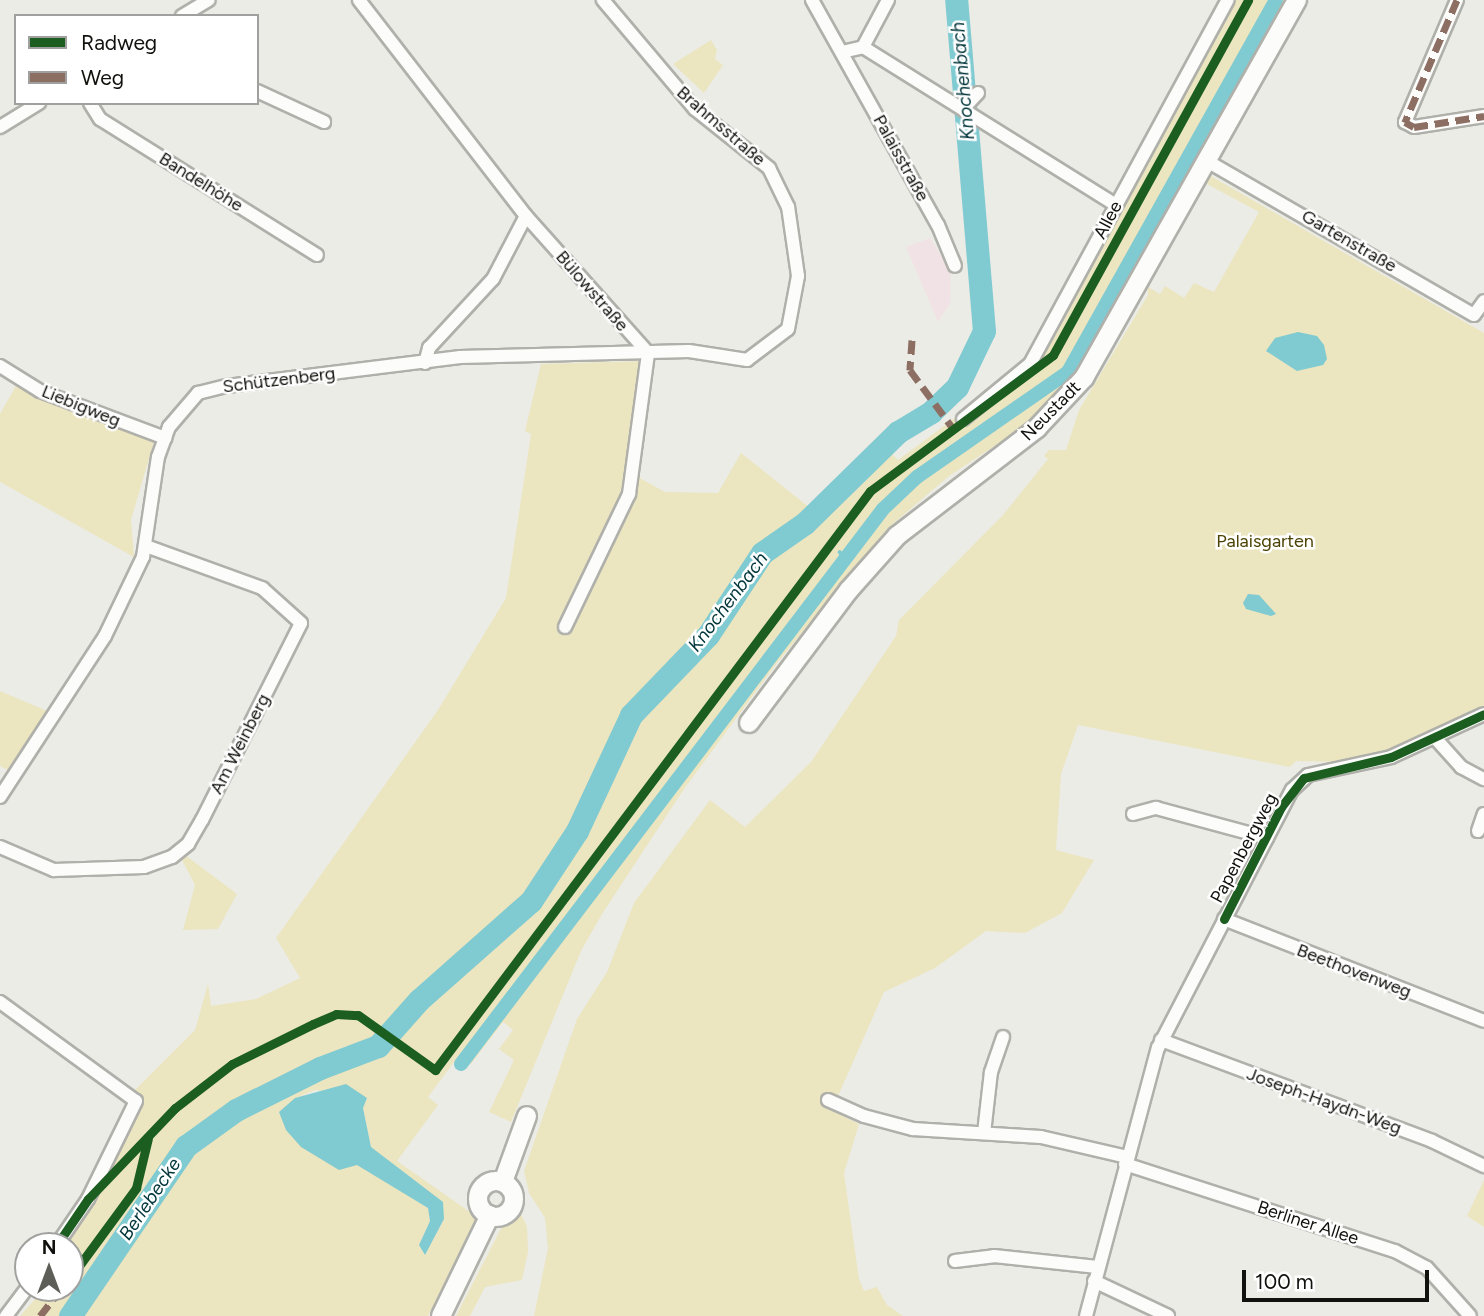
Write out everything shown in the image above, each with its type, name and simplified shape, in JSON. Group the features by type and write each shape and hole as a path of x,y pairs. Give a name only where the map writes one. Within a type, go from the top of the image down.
{"main road":[{"name":"Neustadt","path":"749,723 849,590 897,536 1037,428 1076,387 1297,0"},
{"path":"503,1182 527,1116"},
{"path":"503,1182 511,1189 513,1205 506,1213 490,1215 479,1203 480,1192 487,1184 503,1182"},
{"path":"441,1316 490,1215"}],"street":[{"path":"185,14 209,0"},
{"name":"Bülowstraße","path":"359,0 526,216 648,353"},
{"name":"Brahmsstraße","path":"603,0 695,109 769,169 788,208 798,275 788,329 747,360 689,351 648,353"},
{"name":"Palaisstraße","path":"813,0 938,225 955,266"},
{"path":"863,47 888,0"},
{"name":"Allee","path":"963,419 1030,364 1228,0"},
{"path":"1457,0 1405,121 1413,127 1479,117"},
{"path":"842,52 863,47 1116,205"},
{"path":"259,92 324,122"},
{"path":"963,108 978,93"},
{"path":"0,127 35,105"},
{"name":"Bandelhöhe","path":"91,105 100,119 317,255"},
{"name":"Gartenstraße","path":"1207,160 1474,315 1484,301"},
{"path":"425,363 429,348 493,279 526,216"},
{"path":"565,627 629,494 648,353"},
{"name":"Schützenberg","path":"0,797 105,636 146,546 158,457 165,438 187,404 198,393 214,388 460,357 648,353"},
{"name":"Liebigweg","path":"0,366 40,391 165,438"},
{"name":"Am Weinberg","path":"0,847 54,870 144,867 172,858 188,844 202,820 301,622 262,588 146,546"},
{"name":"Papenbergweg","path":"1086,1316 1097,1267 1161,1040 1292,790 1308,775 1391,757 1436,739 1484,714"},
{"path":"1436,739 1461,767 1484,779"},
{"path":"1133,814 1156,808 1267,838"},
{"path":"1478,831 1484,814"},
{"name":"Beethovenweg","path":"1224,919 1484,1021"},
{"path":"0,1002 136,1101 88,1199 66,1232"},
{"path":"985,1133 989,1083 1003,1037"},
{"name":"Joseph-Haydn-Weg","path":"1161,1040 1432,1141 1484,1166"},
{"name":"Berliner Allee","path":"828,1100 864,1116 913,1129 1041,1137 1126,1161 1395,1251 1427,1268 1470,1316"},
{"path":"955,1261 994,1256 1097,1267"},
{"path":"1094,1281 1168,1316"},
{"path":"6,1316 17,1302"}],"shaded area":[{"path":"930,238 951,270 950,304 938,322 906,247"}],"green space":[{"path":"1233,0 1286,0 1082,362 1031,422 949,476 888,528 777,663 684,789 602,914 581,951 511,1122 489,1112 514,1060 499,1049 513,1030 503,1022 471,1064 467,1062 463,1068 454,1062 428,1097 438,1105 397,1161 477,1217 428,1316 20,1316 32,1302 84,1302 84,1232 73,1232 132,1093 195,1030 208,984 211,1006 256,999 300,978 276,938 438,710 506,598 531,434 525,431 541,364 644,361 636,476 665,492 718,493 741,453 810,508 879,441 898,460 1029,363","holes":["315,1090 366,1097 363,1108 371,1147 444,1219 425,1255 419,1245 430,1221 428,1208 280,1112 296,1098"]},
{"path":"711,40 717,50 715,59 723,65 704,93 673,64"},
{"name":"Palaisgarten","path":"1209,175 1484,333 1484,706 1392,750 1341,762 1296,761 1290,767 1078,725 1061,774 1056,850 1094,860 1062,913 1025,933 986,931 935,968 884,992 838,1096 828,1092 822,1106 859,1124 844,1173 859,1279 864,1291 877,1287 887,1305 903,1316 534,1316 548,1248 545,1218 529,1193 524,1171 577,1019 607,972 634,903 710,800 745,827 811,762 896,636 899,620 1003,515 1048,459 1044,456 1049,450 1066,450 1079,410 1148,295 1148,287 1160,294 1165,286 1184,298 1194,283 1214,292 1259,212 1205,183"},
{"path":"17,384 47,400 155,438 131,520 134,557 0,482 0,414"},
{"path":"0,691 52,713 12,772 0,766"},
{"path":"185,855 237,894 218,929 183,930 195,885 181,858"},
{"path":"1484,1180 1484,1227 1467,1216"},
{"path":"519,1211 527,1226 528,1252 522,1280 485,1287 470,1316 456,1316 507,1217"}],"water":[{"path":"1298,332 1317,336 1324,345 1327,359 1323,365 1297,371 1266,351 1275,338"},
{"path":"1248,594 1259,595 1276,614 1271,616 1246,609 1243,603"},
{"path":"346,1084 367,1098 363,1108 371,1147 443,1202 444,1219 425,1255 419,1245 430,1221 428,1208 357,1165 339,1170 301,1147 286,1130 279,1112 295,1098"}],"waterway":[{"name":"Knochenbach","path":"70,1316 186,1146 236,1110 320,1068 378,1046 419,1000 531,901 577,831 631,715 708,635 762,553 805,523 898,432 931,412 957,387 984,331 956,0"},
{"path":"461,1064 883,509 917,477 1068,372 1276,0"},
{"path":"840,552 844,557"}],"marked path":[{"path":"1457,0 1405,122 1414,127 1484,116"},
{"path":"912,340 910,370 952,427"},
{"path":"40,1316 51,1302"}],"cycle path":[{"path":"66,1232 88,1199 175,1108 232,1064 313,1024 336,1014 358,1015 435,1070 870,491 1053,355 1248,0"},
{"path":"1224,919 1281,807 1304,778 1391,757 1484,714"},
{"path":"84,1259 136,1188 148,1138"}],"water label":[{"name":"Berlebecke","path":"150,1199"}]}
